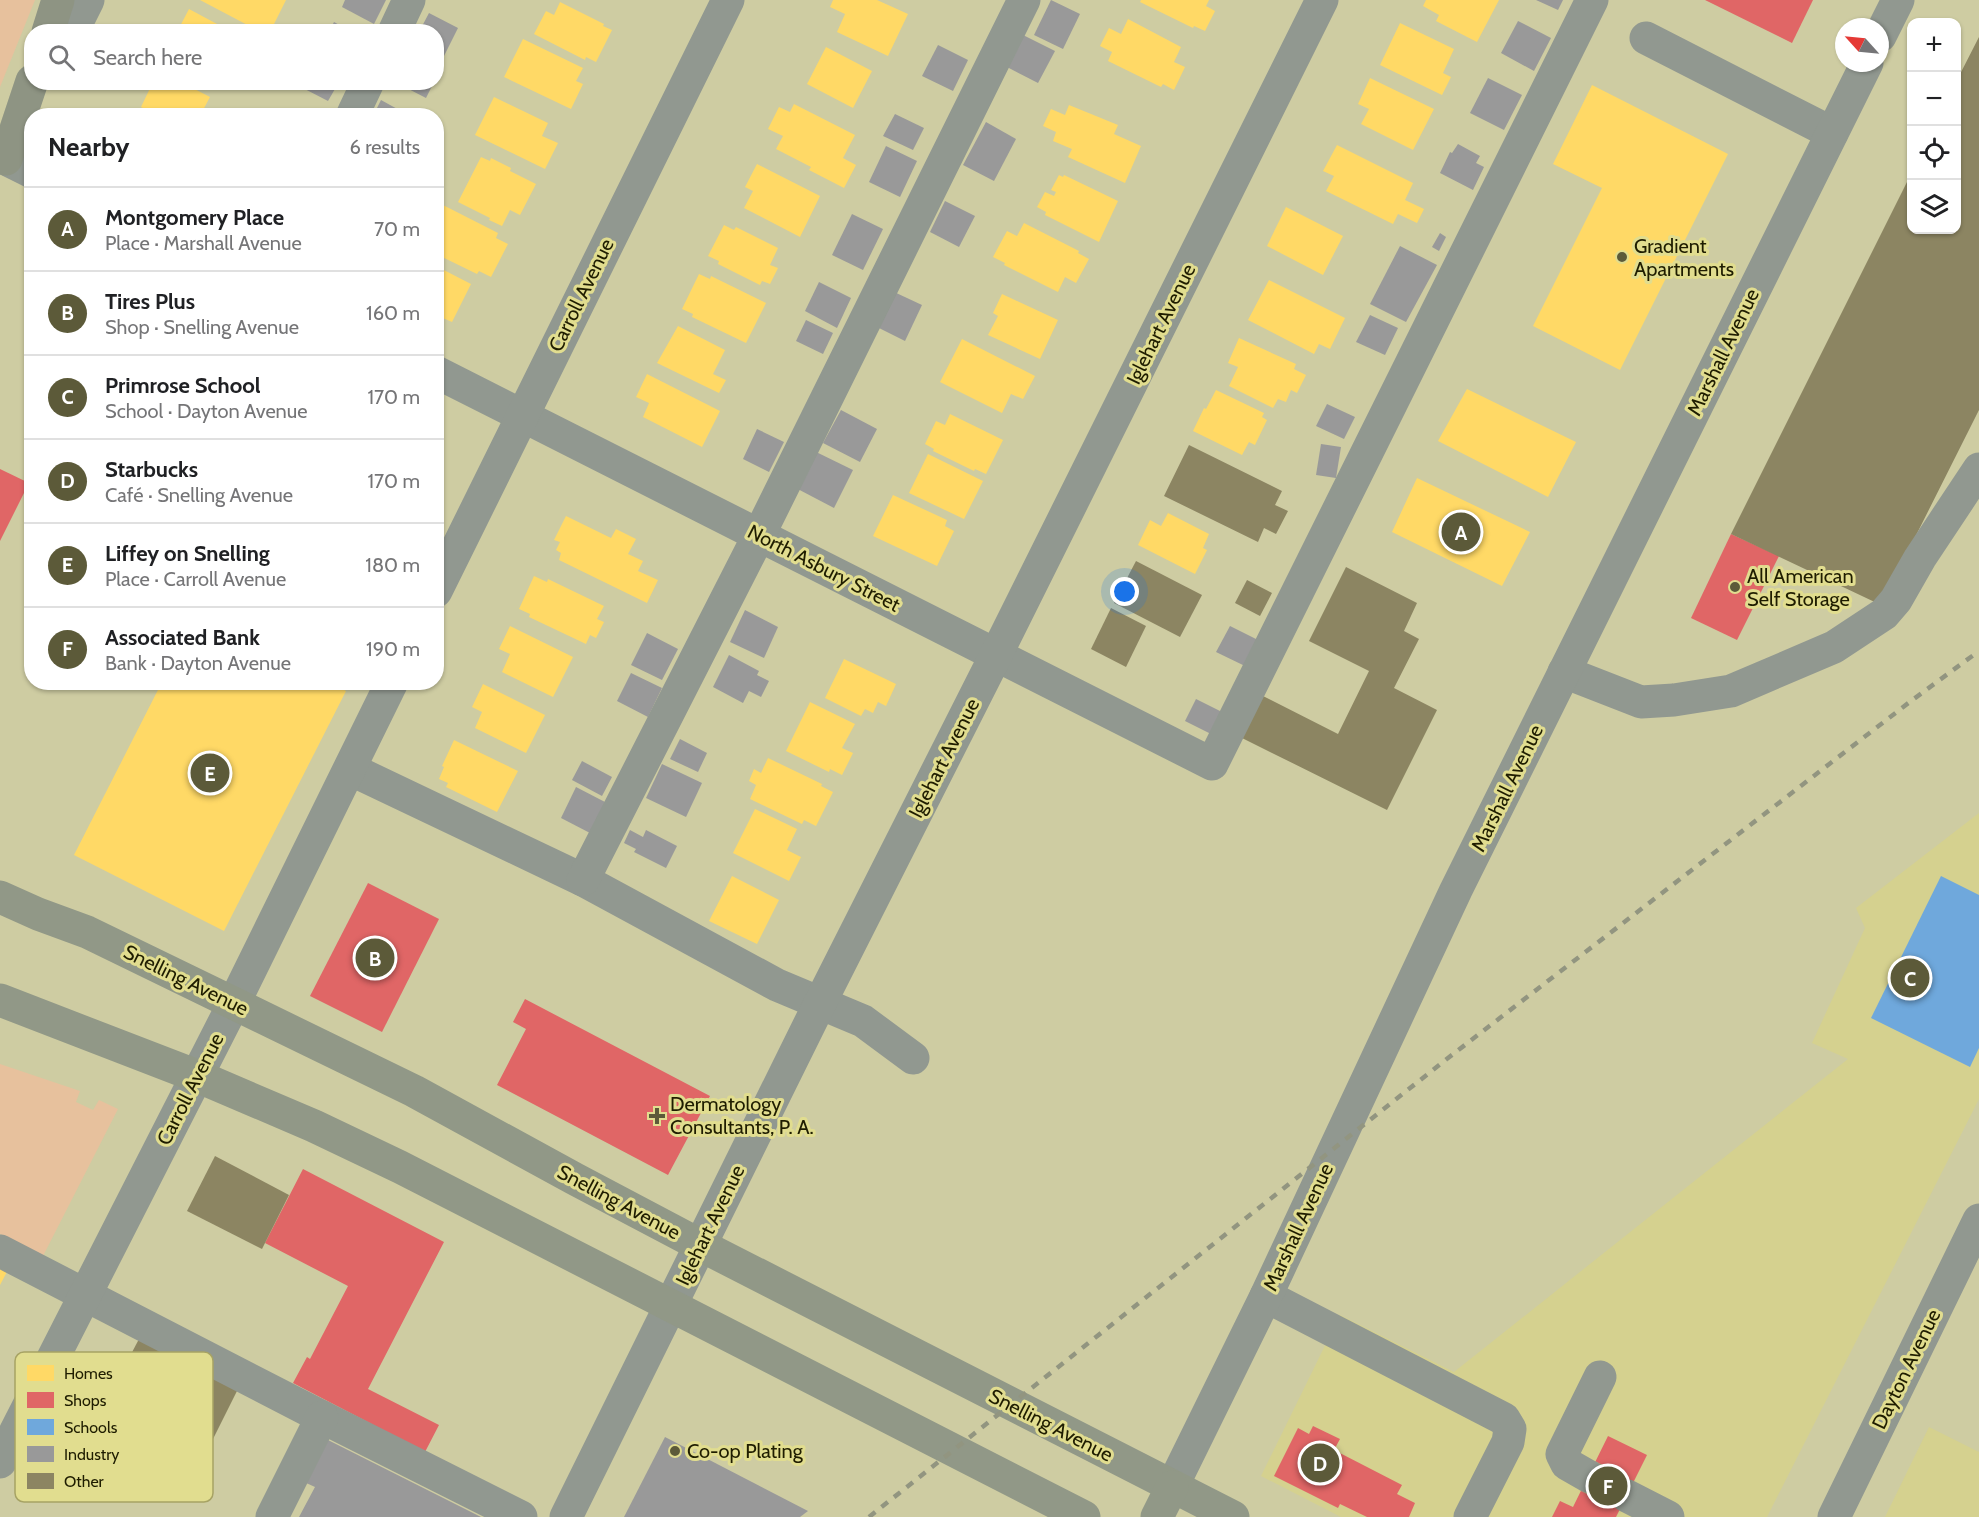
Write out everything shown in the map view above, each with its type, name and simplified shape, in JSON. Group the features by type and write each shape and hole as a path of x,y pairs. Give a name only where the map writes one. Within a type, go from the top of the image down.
{"highway":[{"path":"50,24 58,0"},
{"path":"26,108 30,90"},
{"path":"13,168 24,118"}],"main road":[{"name":"Snelling Avenue","path":"0,897 87,932 414,1091 700,1245 1233,1517"},
{"path":"0,1000 197,1076 314,1126 411,1172 1084,1517"},
{"name":"Marshall Avenue","path":"1157,1517 1172,1487"}],"street":[{"path":"76,24 88,0"},
{"path":"398,24 409,0"},
{"name":"Carroll Avenue","path":"444,575 728,0"},
{"path":"583,880 759,535 1024,0"},
{"name":"Iglehart Avenue","path":"567,1517 820,1003 1322,0"},
{"name":"North Asbury Street","path":"444,376 1212,764 1592,0"},
{"path":"1889,18 1898,0"},
{"path":"1646,38 1832,133"},
{"name":"Marshall Avenue","path":"1172,1487 1266,1296 1451,900 1862,72"},
{"path":"36,108 43,90"},
{"path":"356,108 364,90"},
{"path":"13,168 24,139"},
{"path":"1564,672 1641,702 1674,700 1731,691 1834,647 1884,614 1896,600 1920,558 1979,468"},
{"name":"Carroll Avenue","path":"55,1352 234,1003 388,690"},
{"path":"350,768 583,880 777,985 863,1021 913,1058"},
{"name":"Dayton Avenue","path":"1834,1517 1979,1220"},
{"path":"0,1251 195,1352"},
{"path":"1266,1296 1504,1419 1510,1429 1508,1442 1470,1517"},
{"path":"213,1361 521,1517"},
{"path":"1588,1476 1567,1464 1562,1454 1600,1377"},
{"path":"272,1517 322,1417"},
{"name":"Carroll Avenue","path":"0,1462 15,1432"},
{"path":"1627,1496 1668,1517"}],"shaded area":[{"path":"0,0 35,0 24,24 0,87"},
{"path":"1979,813 1979,1099 1767,1517 1341,1517 1261,1476 1340,1315 1454,1372 1848,1059 1812,1043 1865,928 1856,908"},
{"path":"0,1064 80,1091 76,1102 93,1110 99,1100 118,1109 43,1256 0,1234"},
{"path":"1929,1427 1979,1452 1979,1517 1885,1517"}],"building: Homes":[{"path":"200,0 286,0 274,24 246,24"},
{"path":"833,0 877,0 908,14 888,56 837,32 845,14 830,7"},
{"path":"1141,0 1209,0 1206,6 1215,11 1205,31 1194,26 1193,28 1140,2"},
{"path":"1426,0 1499,0 1477,42 1436,21 1439,15 1423,6"},
{"path":"560,2 612,30 596,62 586,57 585,60 534,34 546,11 554,15"},
{"path":"189,9 217,24 181,24"},
{"path":"1128,19 1181,47 1174,62 1185,67 1174,90 1163,84 1161,87 1108,61 1112,52 1100,46 1109,28 1121,34"},
{"path":"1400,23 1454,49 1443,73 1451,77 1442,95 1380,65"},
{"path":"523,39 583,68 576,81 583,84 571,109 504,77"},
{"path":"826,47 872,71 853,108 807,84"},
{"path":"1370,78 1434,109 1413,150 1361,124 1369,109 1358,104"},
{"name":"Gradient Apartments","path":"1592,85 1728,154 1620,370 1533,326 1602,188 1553,164"},
{"path":"149,90 196,90 210,97 204,108 141,107"},
{"path":"494,97 548,123 542,136 558,143 545,169 475,135"},
{"path":"794,104 855,135 843,158 856,165 844,188 776,149 783,136 768,129 779,107 790,112"},
{"path":"1069,105 1118,125 1114,134 1141,146 1125,183 1068,157 1072,149 1053,141 1056,132 1043,126 1051,109 1065,115"},
{"path":"1337,145 1413,183 1405,200 1424,209 1417,223 1398,214 1393,224 1326,191 1334,176 1323,171"},
{"path":"481,157 490,161 491,158 536,184 520,215 510,210 502,226 458,202"},
{"path":"757,164 820,196 800,237 744,208 753,191 745,187"},
{"path":"1059,175 1063,177 1064,175 1118,201 1099,242 1045,215 1046,212 1037,207 1045,192 1054,196 1056,192 1051,190"},
{"path":"444,206 498,233 496,238 508,244 491,277 479,271 477,274 444,258"},
{"path":"1286,207 1343,236 1323,275 1267,246"},
{"path":"1024,223 1079,251 1078,253 1089,259 1076,283 1065,277 1058,292 1004,265 1005,263 993,257 1007,231 1017,236"},
{"path":"724,225 734,230 736,227 778,248 770,265 778,268 770,284 762,281 760,285 718,264 719,261 708,256"},
{"path":"444,270 471,284 452,322 444,318"},
{"path":"699,274 710,279 711,276 766,303 746,343 692,317 693,314 682,309"},
{"path":"1269,280 1345,318 1330,349 1319,344 1314,354 1248,320"},
{"path":"1002,294 1058,320 1040,359 988,335 998,316 993,313"},
{"path":"678,326 725,350 713,374 726,380 719,393 657,363"},
{"path":"1239,338 1296,364 1294,369 1306,375 1297,393 1291,390 1286,402 1278,399 1273,408 1229,386 1238,367 1228,363"},
{"path":"962,339 1035,376 1023,399 1011,394 1002,413 940,382"},
{"path":"647,374 720,411 702,447 643,417 649,403 636,397"},
{"path":"1467,389 1576,442 1548,497 1438,441"},
{"path":"1216,390 1264,413 1262,417 1267,420 1255,445 1249,442 1242,455 1193,431"},
{"path":"950,414 1003,440 986,474 975,469 974,471 933,451 934,449 925,444 936,421 945,425"},
{"path":"928,454 983,481 964,519 909,493"},
{"path":"1417,478 1530,532 1502,586 1392,532"},
{"path":"893,495 947,520 945,526 954,531 937,566 873,536"},
{"path":"1168,513 1209,534 1203,548 1207,550 1195,574 1138,545 1150,520 1161,526"},
{"path":"566,516 611,538 616,529 636,539 628,554 643,561 638,571 658,580 647,603 559,560 561,553 556,550 560,542 554,540"},
{"path":"534,576 547,582 548,579 604,606 597,619 604,622 596,638 590,635 586,644 529,617 530,614 519,609"},
{"path":"510,626 573,657 553,697 502,672 510,654 499,649"},
{"path":"844,659 896,684 886,706 878,702 873,713 865,709 861,716 825,698"},
{"path":"483,684 545,715 526,753 475,728 482,712 472,707"},
{"path":"158,690 346,691 224,931 74,855"},
{"path":"810,702 855,724 842,748 853,753 842,775 830,769 829,772 786,751"},
{"path":"454,740 518,771 497,812 446,787 448,783 439,779 444,767 442,766"},
{"path":"768,758 822,784 821,786 833,792 816,826 804,820 802,824 750,799 756,785 749,781 754,769 761,773"},
{"path":"755,809 797,829 787,850 801,857 789,881 733,853"},
{"path":"732,876 779,900 757,944 709,921"},
{"path":"0,1261 10,1266 0,1285"}],"building: Shops":[{"path":"1705,0 1813,0 1792,43"},
{"path":"0,469 24,481 24,493 0,541"},
{"name":"All American Self Storage","path":"1731,534 1779,556 1737,640 1691,618"},
{"path":"368,883 439,919 382,1032 310,996"},
{"path":"525,999 710,1096 668,1175 497,1085 526,1029 513,1022"},
{"path":"303,1169 444,1242 368,1389 439,1425 425,1452 293,1383 307,1357 310,1359 348,1286 265,1243"},
{"path":"1313,1426 1340,1439 1334,1450 1402,1485 1397,1494 1415,1503 1409,1517 1367,1517 1340,1504 1338,1508 1274,1476 1298,1428 1309,1434"},
{"path":"1608,1436 1647,1455 1616,1517 1552,1517 1560,1501 1573,1507"}],"building: Schools":[{"path":"1941,876 1979,895 1979,1048 1970,1067 1871,1018"}],"building: Industry":[{"path":"345,0 386,0 374,24 342,7"},
{"path":"1051,0 1080,14 1063,49 1034,35"},
{"path":"1536,0 1563,0 1558,10"},
{"path":"429,13 458,28 444,56 444,24 423,24"},
{"path":"1518,21 1551,38 1534,71 1501,53"},
{"path":"1023,35 1055,51 1038,83 1007,67"},
{"path":"938,45 968,60 953,91 922,76"},
{"path":"1488,78 1522,95 1504,130 1470,113"},
{"path":"307,90 334,90 328,101"},
{"path":"410,90 430,90 426,98"},
{"path":"381,100 396,108 377,108"},
{"path":"895,114 924,128 913,150 883,136"},
{"path":"986,122 1016,139 994,181 963,165"},
{"path":"1458,144 1480,156 1476,163 1484,167 1473,190 1440,173 1450,152 1452,153"},
{"path":"886,146 917,161 900,197 869,182"},
{"path":"945,201 975,216 959,247 930,232"},
{"path":"852,214 883,229 863,270 832,255"},
{"path":"1440,233 1446,237 1439,251 1432,247"},
{"path":"1400,246 1437,265 1406,322 1370,304"},
{"path":"819,282 851,298 837,328 805,311"},
{"path":"892,291 922,305 905,341 875,326"},
{"path":"1370,315 1398,328 1385,355 1356,342"},
{"path":"806,320 833,333 823,354 796,341"},
{"path":"1327,404 1355,417 1344,439 1316,426"},
{"path":"841,410 877,429 860,462 823,443"},
{"path":"757,429 784,442 769,472 743,459"},
{"path":"1321,444 1341,447 1336,478 1316,475"},
{"path":"810,449 853,470 834,508 792,486"},
{"path":"745,610 778,627 764,658 730,642"},
{"path":"1230,626 1260,641 1247,667 1216,652"},
{"path":"647,633 678,649 662,680 631,665"},
{"path":"729,655 759,671 757,675 769,681 761,697 749,691 743,703 713,687"},
{"path":"631,673 662,688 648,717 617,701"},
{"path":"1196,699 1222,712 1211,734 1185,721"},
{"path":"680,739 707,753 698,772 670,759"},
{"path":"582,761 612,777 602,796 572,780"},
{"path":"662,764 702,783 686,817 646,798"},
{"path":"576,787 605,802 590,833 561,818"},
{"path":"630,830 643,837 646,830 677,846 666,868 634,852 636,849 624,843"},
{"path":"665,1437 808,1511 800,1517 624,1517"},
{"path":"326,1439 481,1517 299,1517 315,1487 304,1482"}],"building: Other":[{"path":"1979,37 1979,410 1881,605 1731,534 1907,182 1907,234 1961,234 1961,72"},
{"path":"1189,445 1282,491 1275,505 1288,511 1276,534 1264,528 1258,542 1164,496"},
{"path":"1136,561 1202,595 1180,637 1114,603"},
{"path":"1346,567 1417,603 1404,631 1419,639 1394,688 1437,710 1387,810 1242,738 1263,696 1338,734 1369,671 1309,641"},
{"path":"1247,580 1272,593 1260,616 1235,603"},
{"path":"1111,608 1146,626 1126,667 1091,649"},
{"path":"215,1156 289,1195 262,1249 187,1211"},
{"path":"139,1339 165,1352 132,1352"},
{"path":"213,1376 238,1389 213,1439"}],"tunnel":[{"path":"1588,1476 1627,1496"}],"railway":[{"path":"869,1517 1448,1058 1979,651"}],"place":[{"name":"Gradient Apartments","path":"1622,257"},
{"name":"Montgomery Place","path":"1461,532"},
{"name":"All American Self Storage","path":"1735,587"},
{"name":"Liffey on Snelling","path":"210,773"},
{"name":"Tires Plus","path":"375,958"},
{"name":"Primrose School","path":"1910,978"},
{"name":"Dermatology Consultants, P. A.","path":"657,1116"},
{"name":"Co-op Plating","path":"675,1451"},
{"name":"Starbucks","path":"1320,1463"},
{"name":"Associated Bank","path":"1608,1486"}]}
